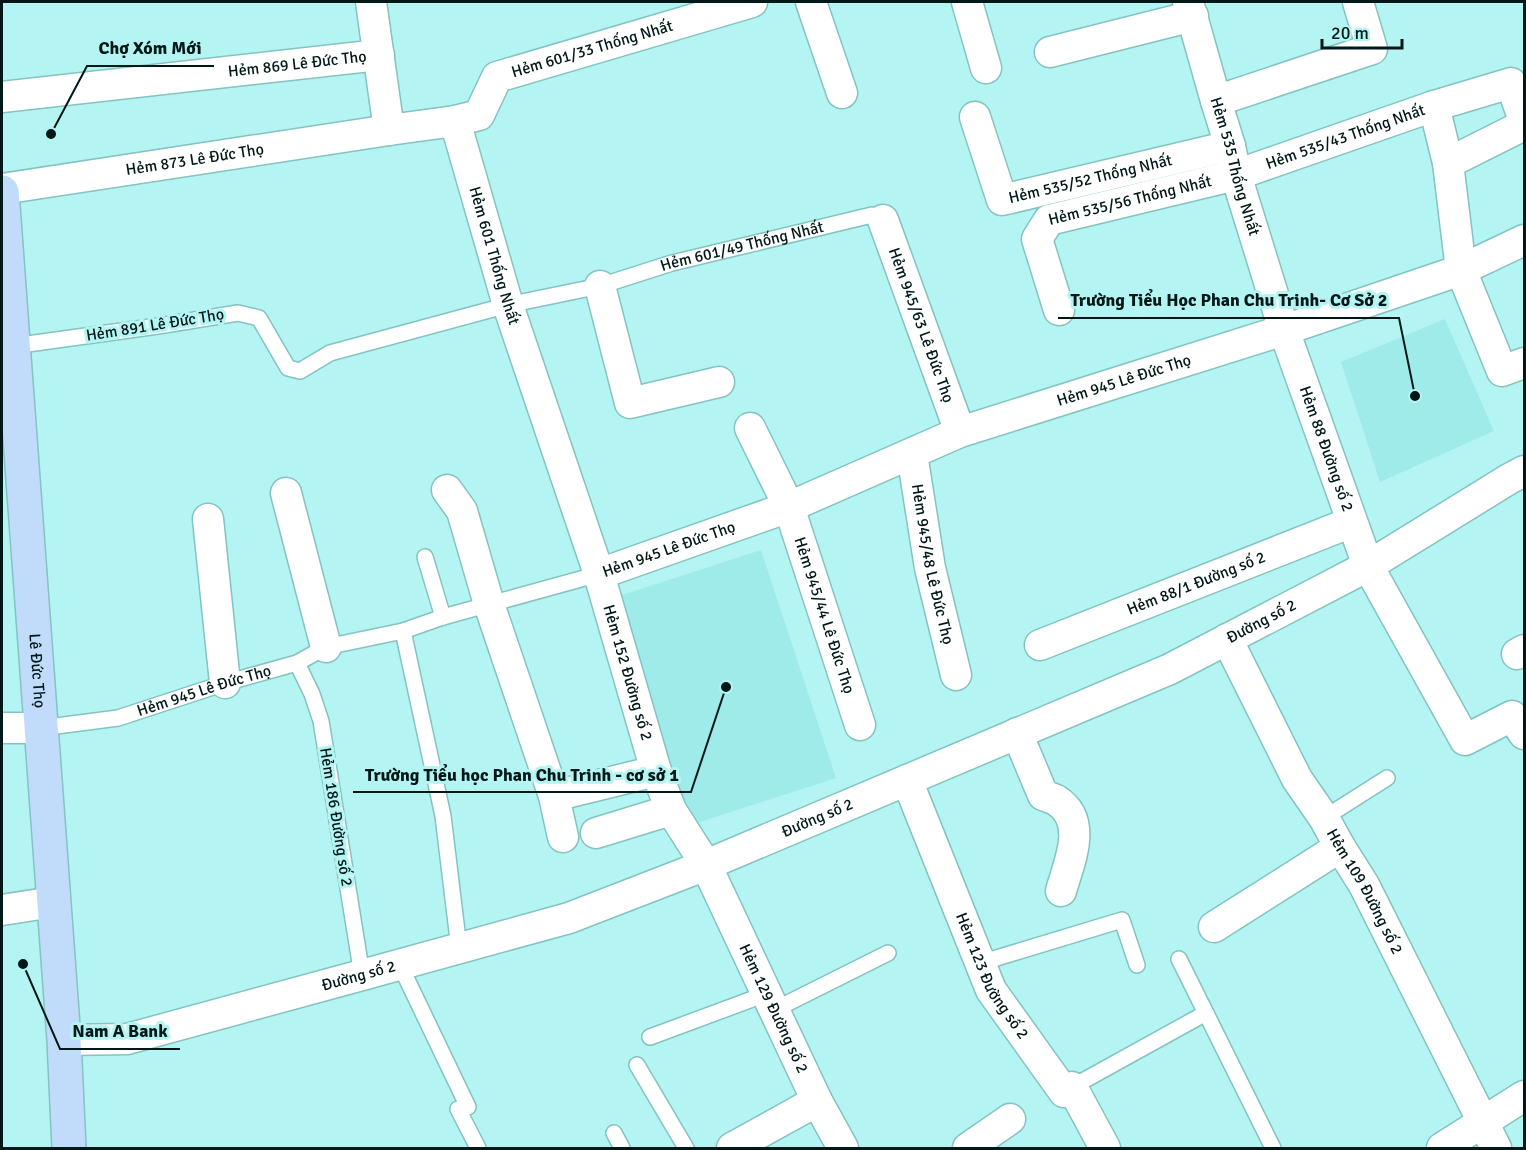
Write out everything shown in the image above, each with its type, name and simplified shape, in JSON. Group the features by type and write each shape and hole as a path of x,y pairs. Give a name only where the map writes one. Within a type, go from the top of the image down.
{"main road":[{"name":"Lê Đức Thọ","path":"2,191 13,346 9,401 41,728 64,1040 69,1149"}],"street":[{"path":"371,2 389,130 455,121"},
{"name":"Hẻm 601/33 Thống Nhất","path":"455,121 478,115 497,76 691,11 752,2"},
{"path":"811,2 842,93"},
{"path":"967,2 986,68"},
{"path":"1216,101 1372,49 1358,2"},
{"path":"1050,52 1191,9"},
{"name":"Hẻm 535 Thống Nhất","path":"1191,9 1236,175 1284,330"},
{"name":"Hẻm 869 Lê Đức Thọ","path":"2,97 379,55"},
{"path":"1434,106 1511,83 1524,123 1448,163"},
{"name":"Hẻm 535/43 Thống Nhất","path":"1236,175 1434,106 1448,163 1461,270 1502,371 1524,363"},
{"name":"Hẻm 535/52 Thống Nhất","path":"975,117 1002,200 1230,146"},
{"name":"Hẻm 601 Thống Nhất","path":"455,121 508,305 599,574"},
{"name":"Hẻm 873 Lê Đức Thọ","path":"2,191 389,130"},
{"name":"Hẻm 535/56 Thống Nhất","path":"1059,310 1037,239 1049,220 1236,175"},
{"name":"Hẻm 945/63 Lê Đức Thọ","path":"883,220 960,432"},
{"name":"Hẻm 945 Lê Đức Thọ","path":"599,574 789,507 960,432 1284,330 1461,270 1524,240"},
{"path":"600,286 630,403 719,382"},
{"name":"Hẻm 88 Đường số 2","path":"1284,330 1368,566 1465,740 1512,716 1524,734"},
{"name":"Hẻm 945/44 Lê Đức Thọ","path":"750,428 789,507 860,725"},
{"name":"Hẻm 945/48 Lê Đức Thọ","path":"912,454 930,568 956,675"},
{"name":"Đường số 2","path":"64,1040 127,1039 400,965 569,918 706,865 1170,669 1368,566 1524,471"},
{"path":"447,490 462,511 489,604 554,796 564,837"},
{"path":"286,493 326,647"},
{"path":"208,519 225,683"},
{"name":"Hẻm 88/1 Đường số 2","path":"1040,645 1352,522"},
{"name":"Hẻm 152 Đường số 2","path":"599,574 656,771 671,810 706,865"},
{"name":"Hẻm 109 Đường số 2","path":"1227,639 1298,779 1365,885 1496,1149"},
{"path":"2,728 41,728"},
{"path":"1017,733 1043,795 1056,800 1074,822 1075,841 1061,891"},
{"path":"554,796 656,771"},
{"name":"Hẻm 123 Đường số 2","path":"907,780 991,990 1064,1092 1072,1088 1105,1149"},
{"path":"596,833 671,810"},
{"path":"1214,927 1340,847"},
{"name":"Hẻm 129 Đường số 2","path":"706,865 817,1101 843,1149"},
{"path":"2,910 53,902"},
{"path":"1442,1149 1524,1096"},
{"path":"732,1149 817,1101"},
{"path":"968,1149 1010,1119"}],"lane":[{"name":"Hẻm 601/49 Thống Nhất","path":"508,305 600,286 672,263 872,215 883,220"},
{"name":"Hẻm 891 Lê Đức Thọ","path":"13,346 238,313 259,318 288,368 300,371 330,353 508,305"},
{"path":"425,557 443,617"},
{"name":"Hẻm 945 Lê Đức Thọ","path":"41,728 118,718 225,683 297,663 326,647 402,631 443,617 599,574"},
{"path":"402,631 443,816 459,948"},
{"name":"Hẻm 186 Đường số 2","path":"297,663 312,694 321,721 362,975"},
{"path":"1324,818 1387,778"},
{"path":"980,963 1122,920 1137,965"},
{"path":"650,1037 770,1002 888,953"},
{"path":"1179,959 1273,1149"},
{"path":"400,965 468,1107 458,1109 478,1149"},
{"path":"1072,1088 1206,1013"},
{"path":"637,1065 686,1149"},
{"path":"614,1133 622,1149"}],"shaded area":[{"path":"1445,319 1494,431 1380,482 1341,362"},
{"path":"761,550 836,778 691,825 616,597"}],"place":[{"name":"Chợ Xóm Mới","path":"51,134"},
{"name":"Trường Tiểu Học Phan Chu Trinh- Cơ Sở 2","path":"1415,396"},
{"name":"Trường Tiểu học Phan Chu Trinh - cơ sở 1","path":"726,687"},
{"name":"Nam A Bank","path":"23,964"}]}
